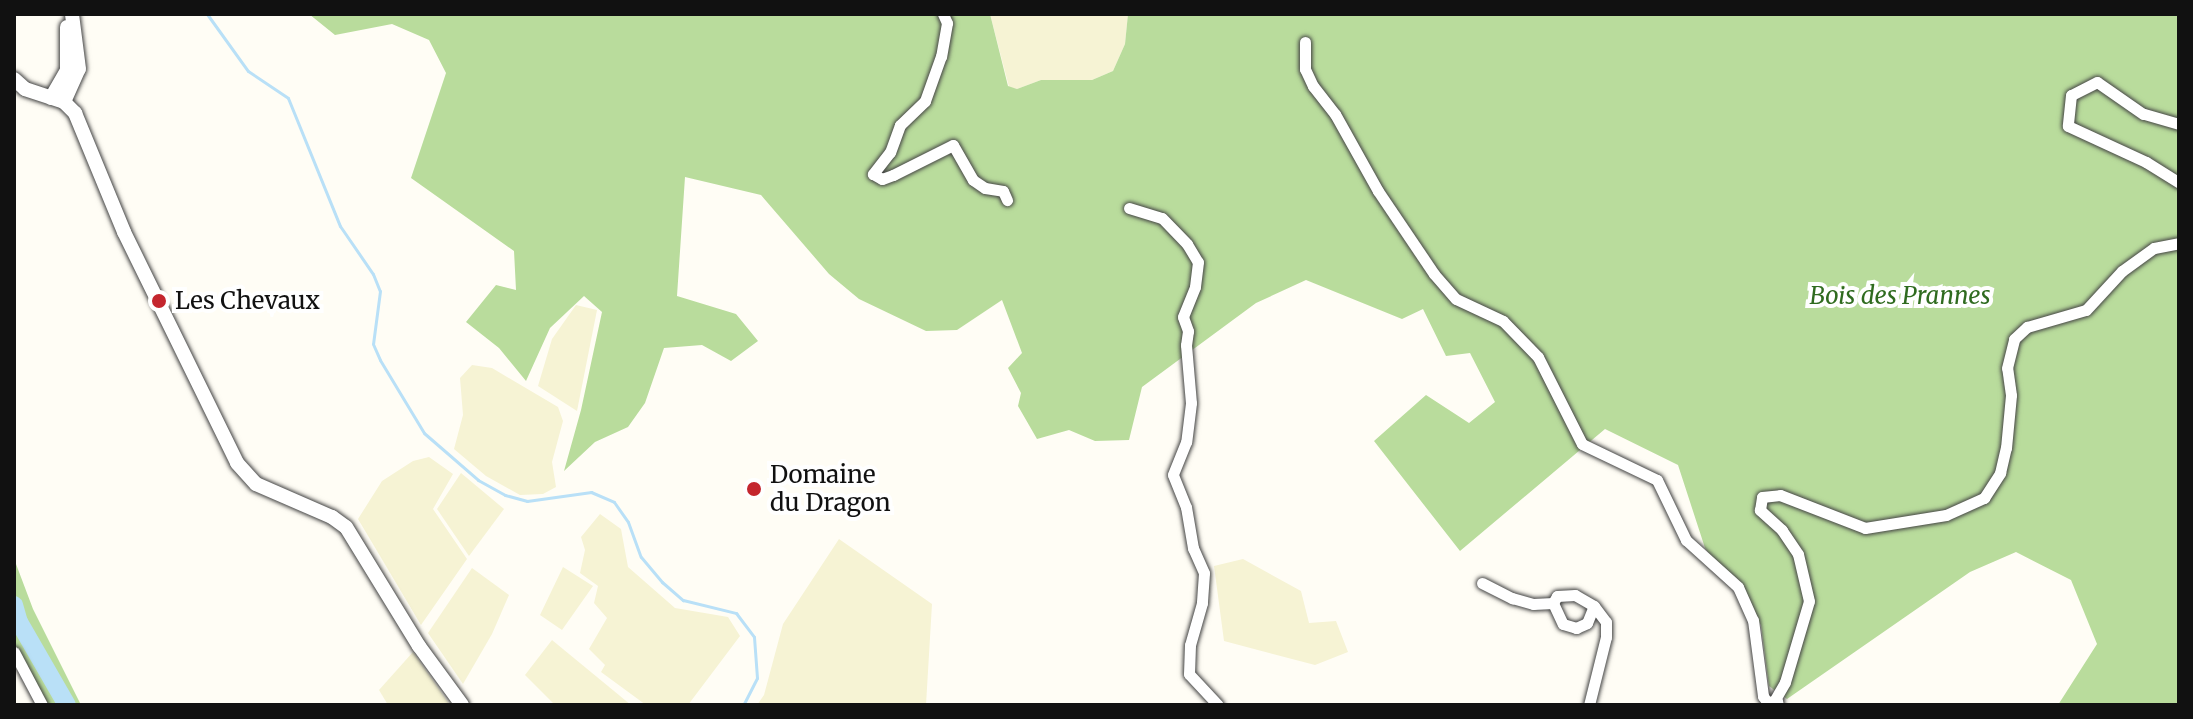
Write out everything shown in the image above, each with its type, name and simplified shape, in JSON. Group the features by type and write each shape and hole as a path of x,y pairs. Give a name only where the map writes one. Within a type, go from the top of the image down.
{"street":[{"path":"57,100 67,70 69,14"},
{"path":"943,14 947,23 941,56 925,101 900,125 890,152 873,174 882,179 953,145 973,180 985,188 1003,191 1007,200"},
{"path":"1305,42 1305,69 1313,86 1335,114 1378,191 1434,274 1456,299 1503,321 1538,357 1582,444 1657,480 1686,540 1738,587 1753,620 1763,696 1767,702 1775,704 1809,601 1798,554 1782,530 1760,510 1762,497 1780,495 1865,528 1946,515 1984,498 2000,473 2006,448 2011,395 2007,368 2014,339 2027,327 2086,310 2122,271 2154,248 2179,243"},
{"path":"14,79 25,89 57,100 83,128 124,232 237,463 256,484 332,517 346,527 419,646 462,705"},
{"path":"2179,124 2143,114 2097,82 2071,95 2068,126 2146,162 2179,183"},
{"path":"1129,208 1162,218 1181,236 1198,262 1195,287 1183,317 1188,331 1186,345 1191,403 1186,442 1173,475 1186,507 1193,548 1204,573 1202,603 1190,645 1189,674 1218,705"},
{"path":"1482,583 1512,598 1533,604 1553,603"},
{"path":"1553,603 1557,596 1575,595 1594,606 1606,622 1606,637 1589,705"},
{"path":"1553,603 1563,624 1576,628 1587,623 1594,606"},
{"path":"14,652 42,705"}],"shaded area":[{"path":"990,14 1128,14 1125,44 1113,71 1092,80 1041,80 1017,89 1009,87"},
{"path":"576,305 597,310 577,411 538,386 552,339"},
{"path":"472,365 492,368 558,407 563,421 552,462 556,487 543,494 520,495 486,476 454,449 463,415 460,378"},
{"path":"429,457 453,474 433,509 467,559 421,625 358,519 382,481 413,461"},
{"path":"461,473 504,509 469,556 437,509"},
{"path":"600,514 621,529 628,567 675,608 728,617 740,636 688,705 646,705 601,672 605,665 589,649 607,618 594,603 598,586 580,573 585,550 581,537"},
{"path":"839,539 932,604 926,705 757,705 764,695 783,624"},
{"path":"1243,559 1301,591 1309,623 1336,621 1348,652 1315,665 1224,641 1214,566"},
{"path":"563,567 593,586 562,630 540,615"},
{"path":"472,568 509,595 492,634 463,684 428,633"},
{"path":"552,640 631,705 555,705 525,675"},
{"path":"413,652 450,705 388,705 379,690"}],"green space":[{"name":"Bois des Prannes","path":"309,14 990,14 1008,86 1017,89 1041,80 1092,80 1113,71 1125,44 1128,14 2179,14 2179,705 2058,705 2097,644 2071,580 2016,552 1970,572 1787,699 1769,686 1761,625 1705,548 1678,465 1605,429 1460,551 1374,441 1426,395 1469,423 1495,402 1470,353 1446,356 1423,309 1402,319 1306,280 1256,303 1142,387 1129,440 1095,441 1069,430 1037,439 1018,406 1021,393 1008,368 1022,353 1002,300 957,330 926,331 859,299 829,274 761,195 685,177 677,296 736,314 758,341 731,361 702,345 664,348 645,403 628,427 595,442 564,471 602,312 584,296 550,328 526,381 499,348 466,322 496,285 516,290 514,251 411,178 446,73 429,40 392,24 335,35"},
{"path":"14,518 16,564 33,609 81,705 49,705 14,649"}],"waterway":[{"path":"207,14 248,71 288,98 340,226 373,274 380,291 373,344 424,433 478,480 505,495 527,501 591,492 614,502 628,522 641,557 662,582 683,600 736,613 754,637 757,678 743,705"},
{"path":"14,605 19,622 67,705"}],"place":[{"name":"Les Chevaux","path":"159,301"},
{"name":"Domaine du Dragon","path":"754,489"}]}
